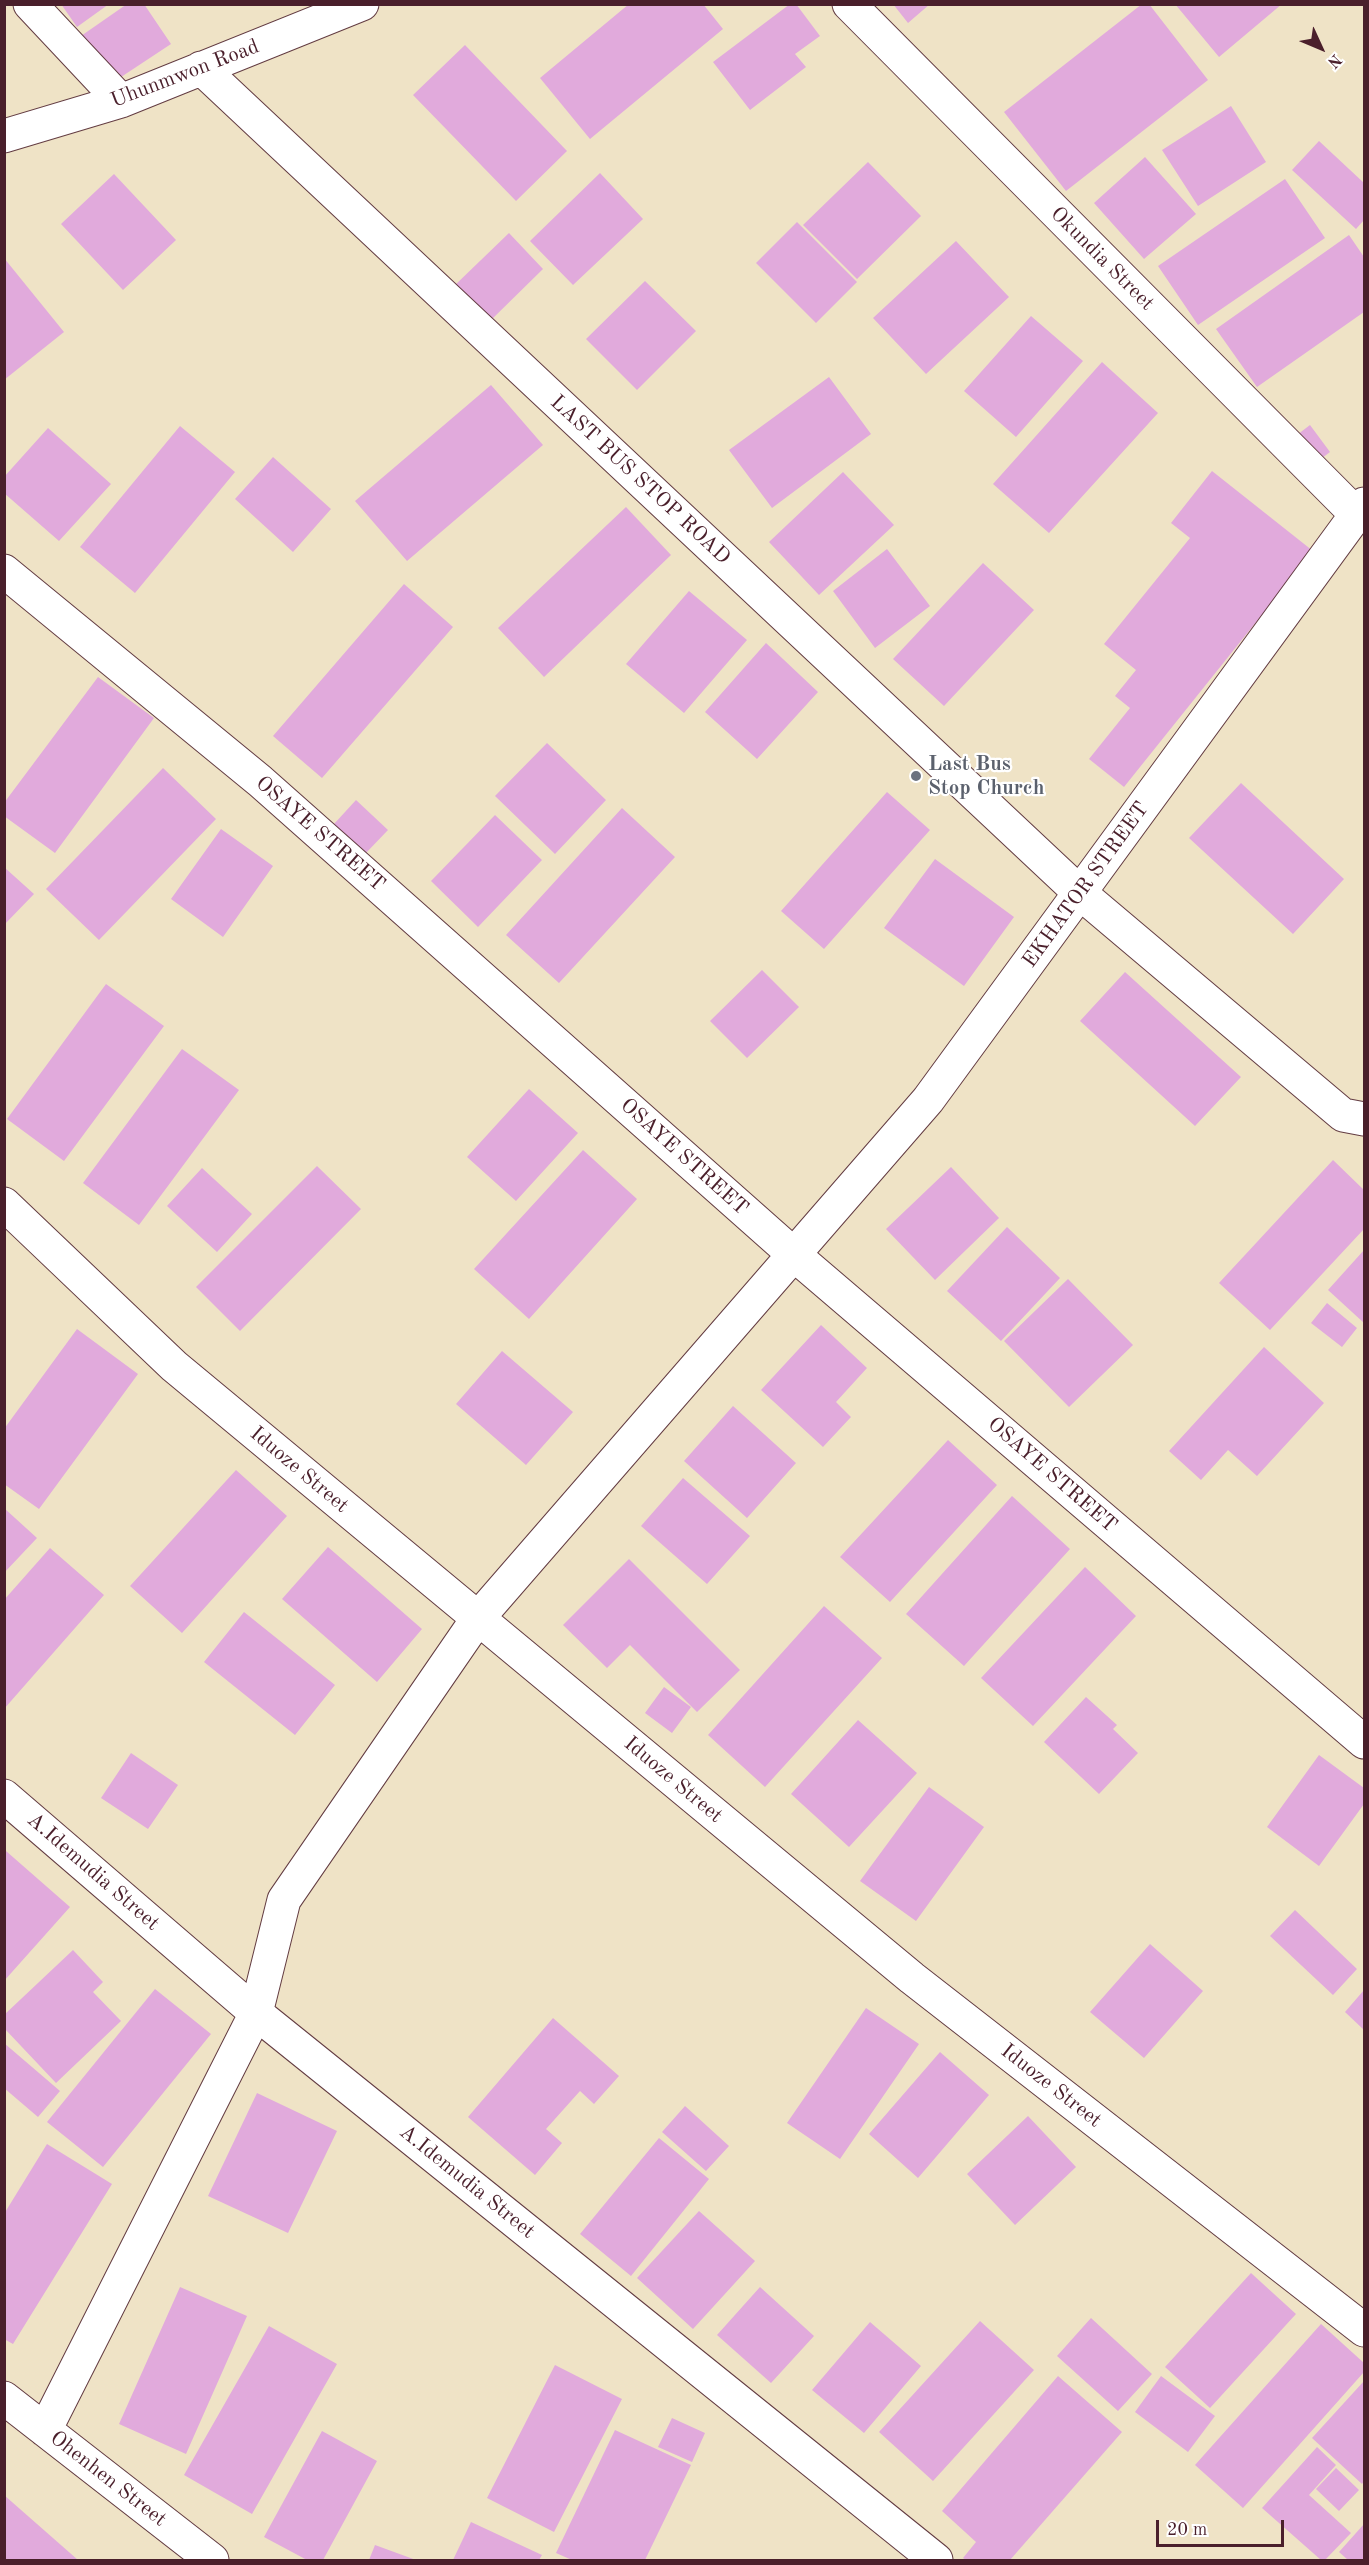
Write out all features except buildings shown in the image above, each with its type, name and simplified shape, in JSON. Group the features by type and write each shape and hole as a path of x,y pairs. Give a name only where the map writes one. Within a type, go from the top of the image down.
{"street":[{"path":"30,4 122,101"},
{"name":"Uhunmwon Road","path":"4,136 122,101 362,4"},
{"name":"Okundia Street","path":"849,4 1360,509"},
{"name":"LAST BUS STOP ROAD","path":"201,68 1080,893 1343,1115 1365,1119"},
{"name":"EKHATOR STREET","path":"45,2430 256,2013 284,1900 478,1618 792,1253 928,1100 1360,509"},
{"name":"OSAYE STREET","path":"4,571 260,781 792,1253 1365,1742"},
{"name":"Iduoze Street","path":"4,1204 174,1366 912,1978 1365,2330"},
{"name":"A.Idemudia Street","path":"4,1796 256,2013 936,2560"},
{"name":"Ohenhen Street","path":"4,2398 212,2560"}],"place":[{"name":"Last Bus Stop Church","path":"916,776"}]}
